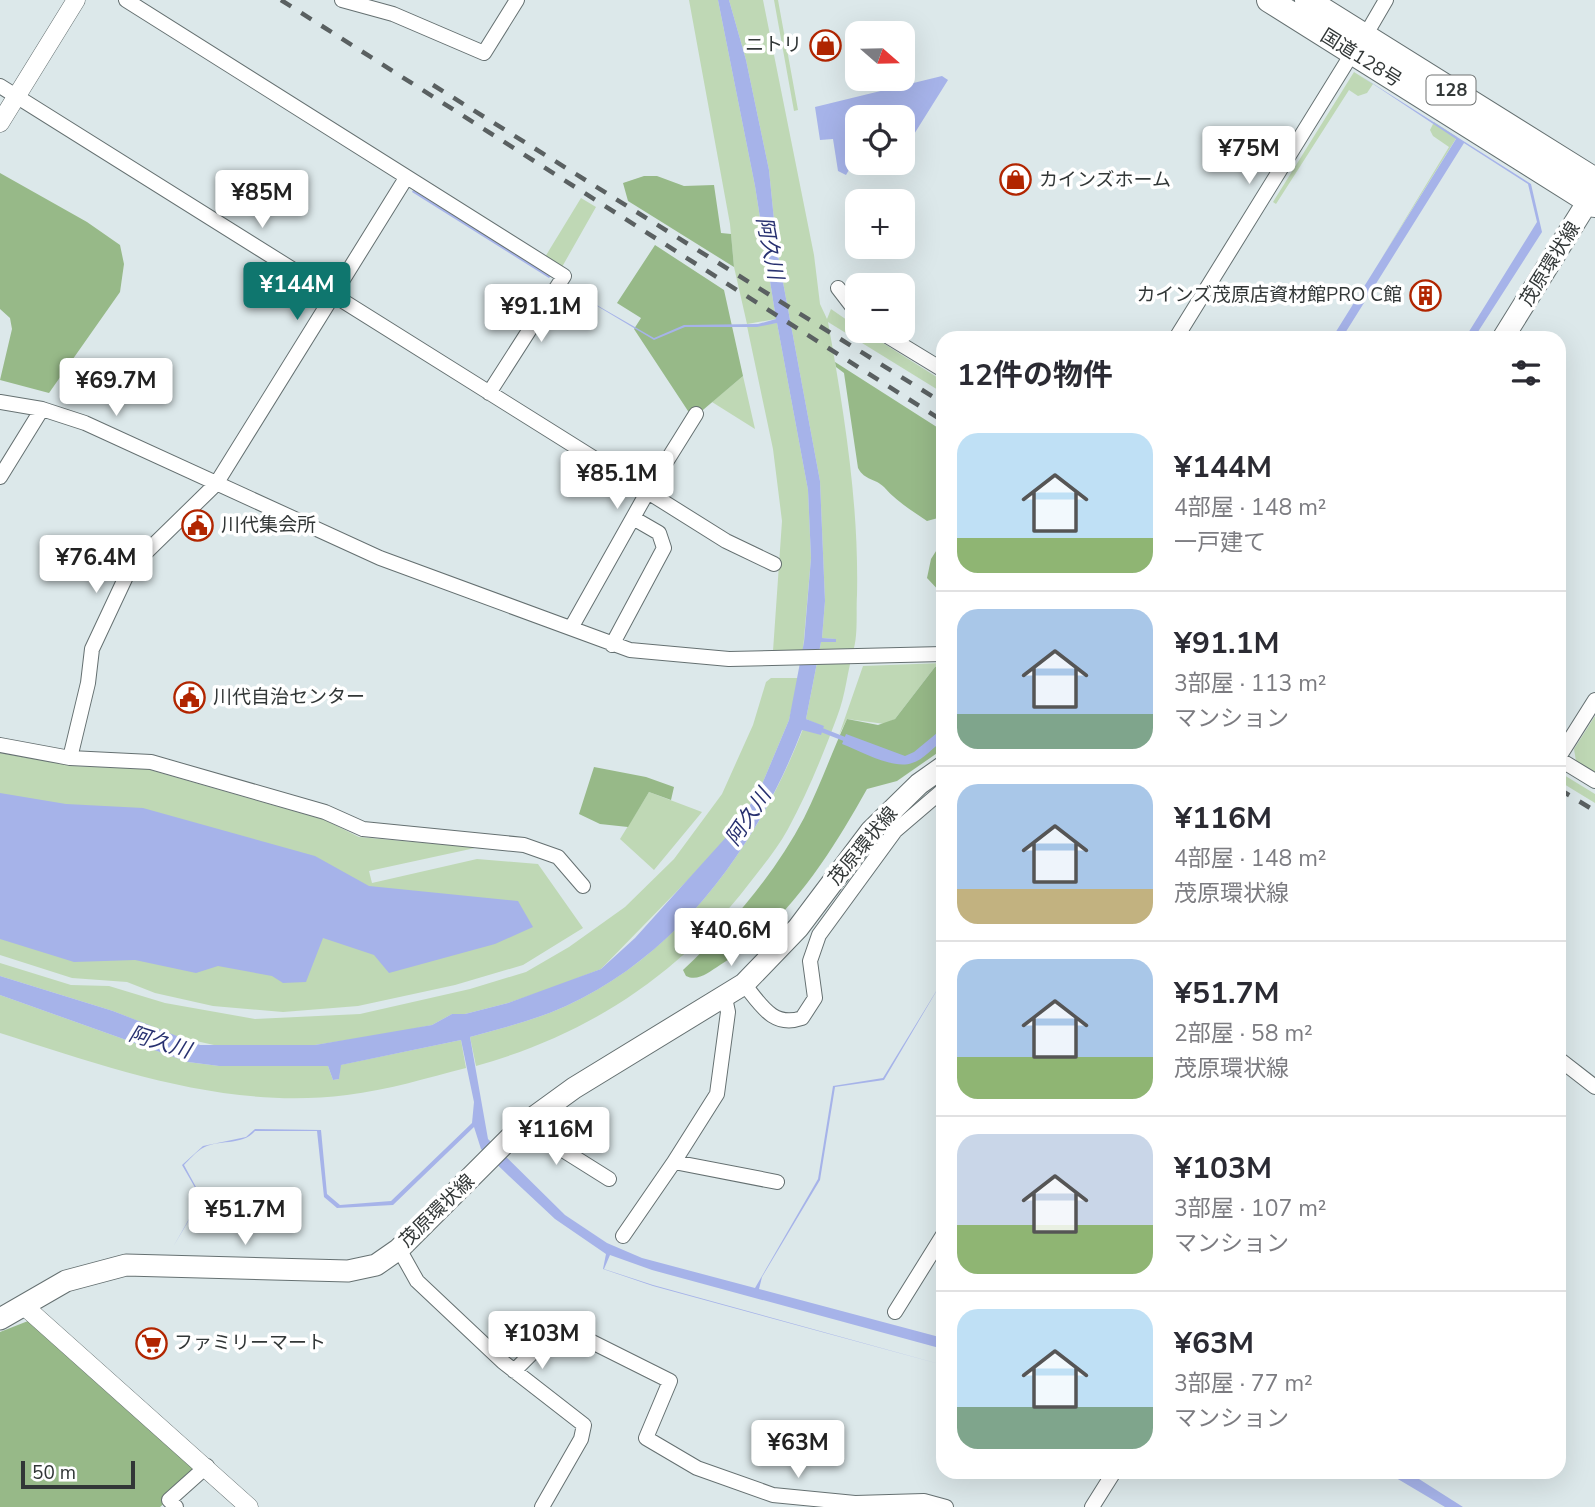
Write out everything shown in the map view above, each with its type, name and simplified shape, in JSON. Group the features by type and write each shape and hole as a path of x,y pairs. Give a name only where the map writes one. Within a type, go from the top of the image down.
{"highway":[{"name":"国道128号","path":"1269,0 1359,44 1593,194"},
{"name":"国道128号","path":"1307,0 1359,44"}],"main road":[{"name":"茂原環状線","path":"1508,331 1593,194"},
{"path":"1495,331 1523,308"},
{"path":"1515,331 1523,308"},
{"name":"茂原環状線","path":"0,1319 66,1280 126,1265 348,1271 376,1265 399,1249 523,1125 574,1088 744,984 798,928 871,831 911,792 936,772"}],"street":[{"path":"0,123 76,0"},
{"path":"126,0 564,276 489,393"},
{"path":"342,0 393,14 484,53 517,0"},
{"path":"1180,331 1386,0"},
{"path":"0,86 726,541 774,564"},
{"path":"70,758 88,683 92,649 130,568 216,484 406,178"},
{"path":"838,288 845,297"},
{"path":"899,343 936,366"},
{"path":"0,401 85,423 380,558 612,645 649,654 770,659 936,654"},
{"path":"0,477 42,410"},
{"path":"571,628 648,491 696,414"},
{"path":"612,645 664,548 659,533 633,518"},
{"path":"1566,747 1595,700"},
{"path":"0,745 70,758 150,762 325,812 363,829 524,845 558,857 583,886"},
{"path":"1566,762 1595,781"},
{"path":"744,984 771,1016 782,1021 802,1018 815,998 810,961 819,935 888,840 936,796"},
{"path":"623,1236 717,1094 728,1012 725,998"},
{"path":"1566,1064 1595,1087"},
{"path":"523,1125 609,1179"},
{"path":"674,1162 777,1182"},
{"path":"895,1312 936,1246"},
{"path":"399,1249 417,1281 514,1371 580,1422 585,1429 542,1507"},
{"path":"23,1305 207,1466 249,1507"},
{"path":"514,1371 554,1331 566,1329 670,1381 646,1438 697,1468 782,1497 855,1503 924,1502 946,1507"},
{"path":"168,1505 207,1466"},
{"path":"1092,1507 1110,1479"}],"green space":[{"path":"689,0 718,0 755,186 776,319 747,324 734,267 730,224"},
{"path":"729,0 763,0 814,255 820,304 827,319 831,309 845,319 845,332 828,322 845,424 856,526 855,642 840,708 802,802 779,844 721,918 692,947 627,998 592,1019 517,1053 476,1066 470,1037 531,1020 566,1006 607,984 645,957 679,926 711,891 739,853 785,772 803,729 824,727 806,719 821,642 835,642 835,639 822,638 825,601 820,481 777,250 769,170 746,60"},
{"path":"774,0 778,0 798,110 794,111"},
{"path":"1354,72 1373,84 1367,93 1358,96 1349,90 1276,204 1273,202"},
{"path":"1434,122 1457,137 1381,259 1449,147 1433,136 1430,130"},
{"path":"0,173 87,222 120,245 124,264 120,292 49,393 0,380 12,329 10,318 0,309"},
{"path":"644,176 657,176 684,186 714,185 721,233 731,234 734,267 628,201 623,183"},
{"path":"581,198 596,207 562,267 545,257"},
{"path":"655,245 724,290 743,376 697,415 688,411 634,329 641,318 617,303"},
{"path":"777,323 808,490 811,558 803,650 773,651 782,521 773,449 747,326"},
{"path":"862,343 883,343 936,377 936,389"},
{"path":"835,362 936,427 936,519 927,521 858,468 844,373 836,367"},
{"path":"743,376 755,429 712,402"},
{"path":"936,551 936,588 927,578 931,559"},
{"path":"936,663 936,667 895,719 885,724 847,719 839,735 863,666"},
{"path":"935,667 936,754 897,781 867,789 822,863 766,930 744,949 708,973 695,978 686,976 683,970 718,936 779,860 810,806 847,719 878,725 895,719"},
{"path":"771,678 799,678 789,720 760,789 724,843 601,969 552,988 508,1003 465,1014 452,1014 432,1025 393,1033 315,1045 214,1045 178,1037 113,1011 0,976 0,963 71,985 109,986 165,1003 255,1019 360,1014 470,989 526,972 569,947 625,907 674,859 722,794 753,725 766,682"},
{"path":"1595,716 1595,773 1576,761 1574,749"},
{"path":"0,753 74,766 147,769 325,820 359,837 504,850 475,848 369,871 372,883 477,859 538,864 583,928 523,965 455,985 358,1006 283,1012 213,1006 155,993 127,982 72,978 0,955"},
{"path":"594,767 646,777 674,787 671,800 649,792 628,827 600,824 579,814"},
{"path":"1566,776 1595,794 1595,803 1566,785"},
{"path":"649,792 702,812 654,870 620,839"},
{"path":"0,995 188,1062 219,1066 328,1066 333,1080 339,1079 340,1065 461,1040 466,1068 392,1087 347,1095 258,1097 214,1091 128,1072 0,1033"},
{"path":"28,1321 207,1466 160,1507 0,1507 0,1332"}],"water":[{"name":"阿久川","path":"718,0 729,0 746,60 769,170 777,250 820,481 825,601 822,638 836,639 836,642 821,642 806,719 824,726 821,735 802,730 763,813 738,853 711,891 679,926 645,957 607,984 566,1006 531,1020 470,1037 488,1139 565,1215 607,1243 642,1258 755,1288 818,1179 833,1086 883,1078 936,991 884,1080 835,1087 820,1180 762,1277 759,1289 936,1336 936,1347 652,1270 610,1255 604,1269 936,1363 653,1286 603,1269 606,1254 555,1219 509,1176 481,1149 474,1127 393,1205 337,1208 324,1197 317,1131 255,1131 249,1136 243,1139 208,1146 184,1165 202,1198 173,1247 201,1198 182,1165 203,1146 246,1137 255,1129 321,1130 327,1194 340,1205 391,1201 472,1123 474,1102 461,1040 341,1065 339,1079 333,1080 328,1066 219,1066 188,1062 0,995 0,976 113,1011 200,1045 315,1045 432,1025 452,1014 465,1014 508,1003 601,969 635,938 738,824 760,789 789,720 804,642 811,558 808,490 777,323 757,327 685,327 654,340 567,288 654,338 684,325 758,324 776,319 755,186"},
{"path":"942,76 948,80 915,133 915,105 845,105 845,174 838,171 833,139 820,140 815,107 881,91 915,91 915,83"},
{"path":"1361,76 1531,184 1542,232 1478,331 1469,331 1537,222 1528,184 1464,143 1346,331 1336,331 1456,139"},
{"path":"413,190 551,276 549,278 412,192"},
{"path":"846,734 905,756 936,734 936,746 920,759 904,764 887,762 842,744"},
{"path":"0,793 66,804 143,808 315,856 369,886 518,901 533,927 495,944 389,973 374,955 323,938 306,982 283,983 272,976 218,966 196,973 135,960 74,962 0,939"},
{"path":"1398,1479 1419,1479 1463,1507 1445,1507"}],"waterway":[{"path":"819,729 847,740"}],"railway":[{"path":"281,0 936,417"},
{"path":"433,85 936,399"},
{"path":"1566,793 1595,811"}],"place":[{"name":"ニトリ","path":"825,45"},
{"name":"カインズホーム","path":"1016,180"},
{"name":"カインズ茂原店資材館PRO C館","path":"1425,295"},
{"name":"川代集会所","path":"198,525"},
{"name":"川代自治センター","path":"190,697"},
{"name":"ファミリーマート","path":"151,1343"}]}
